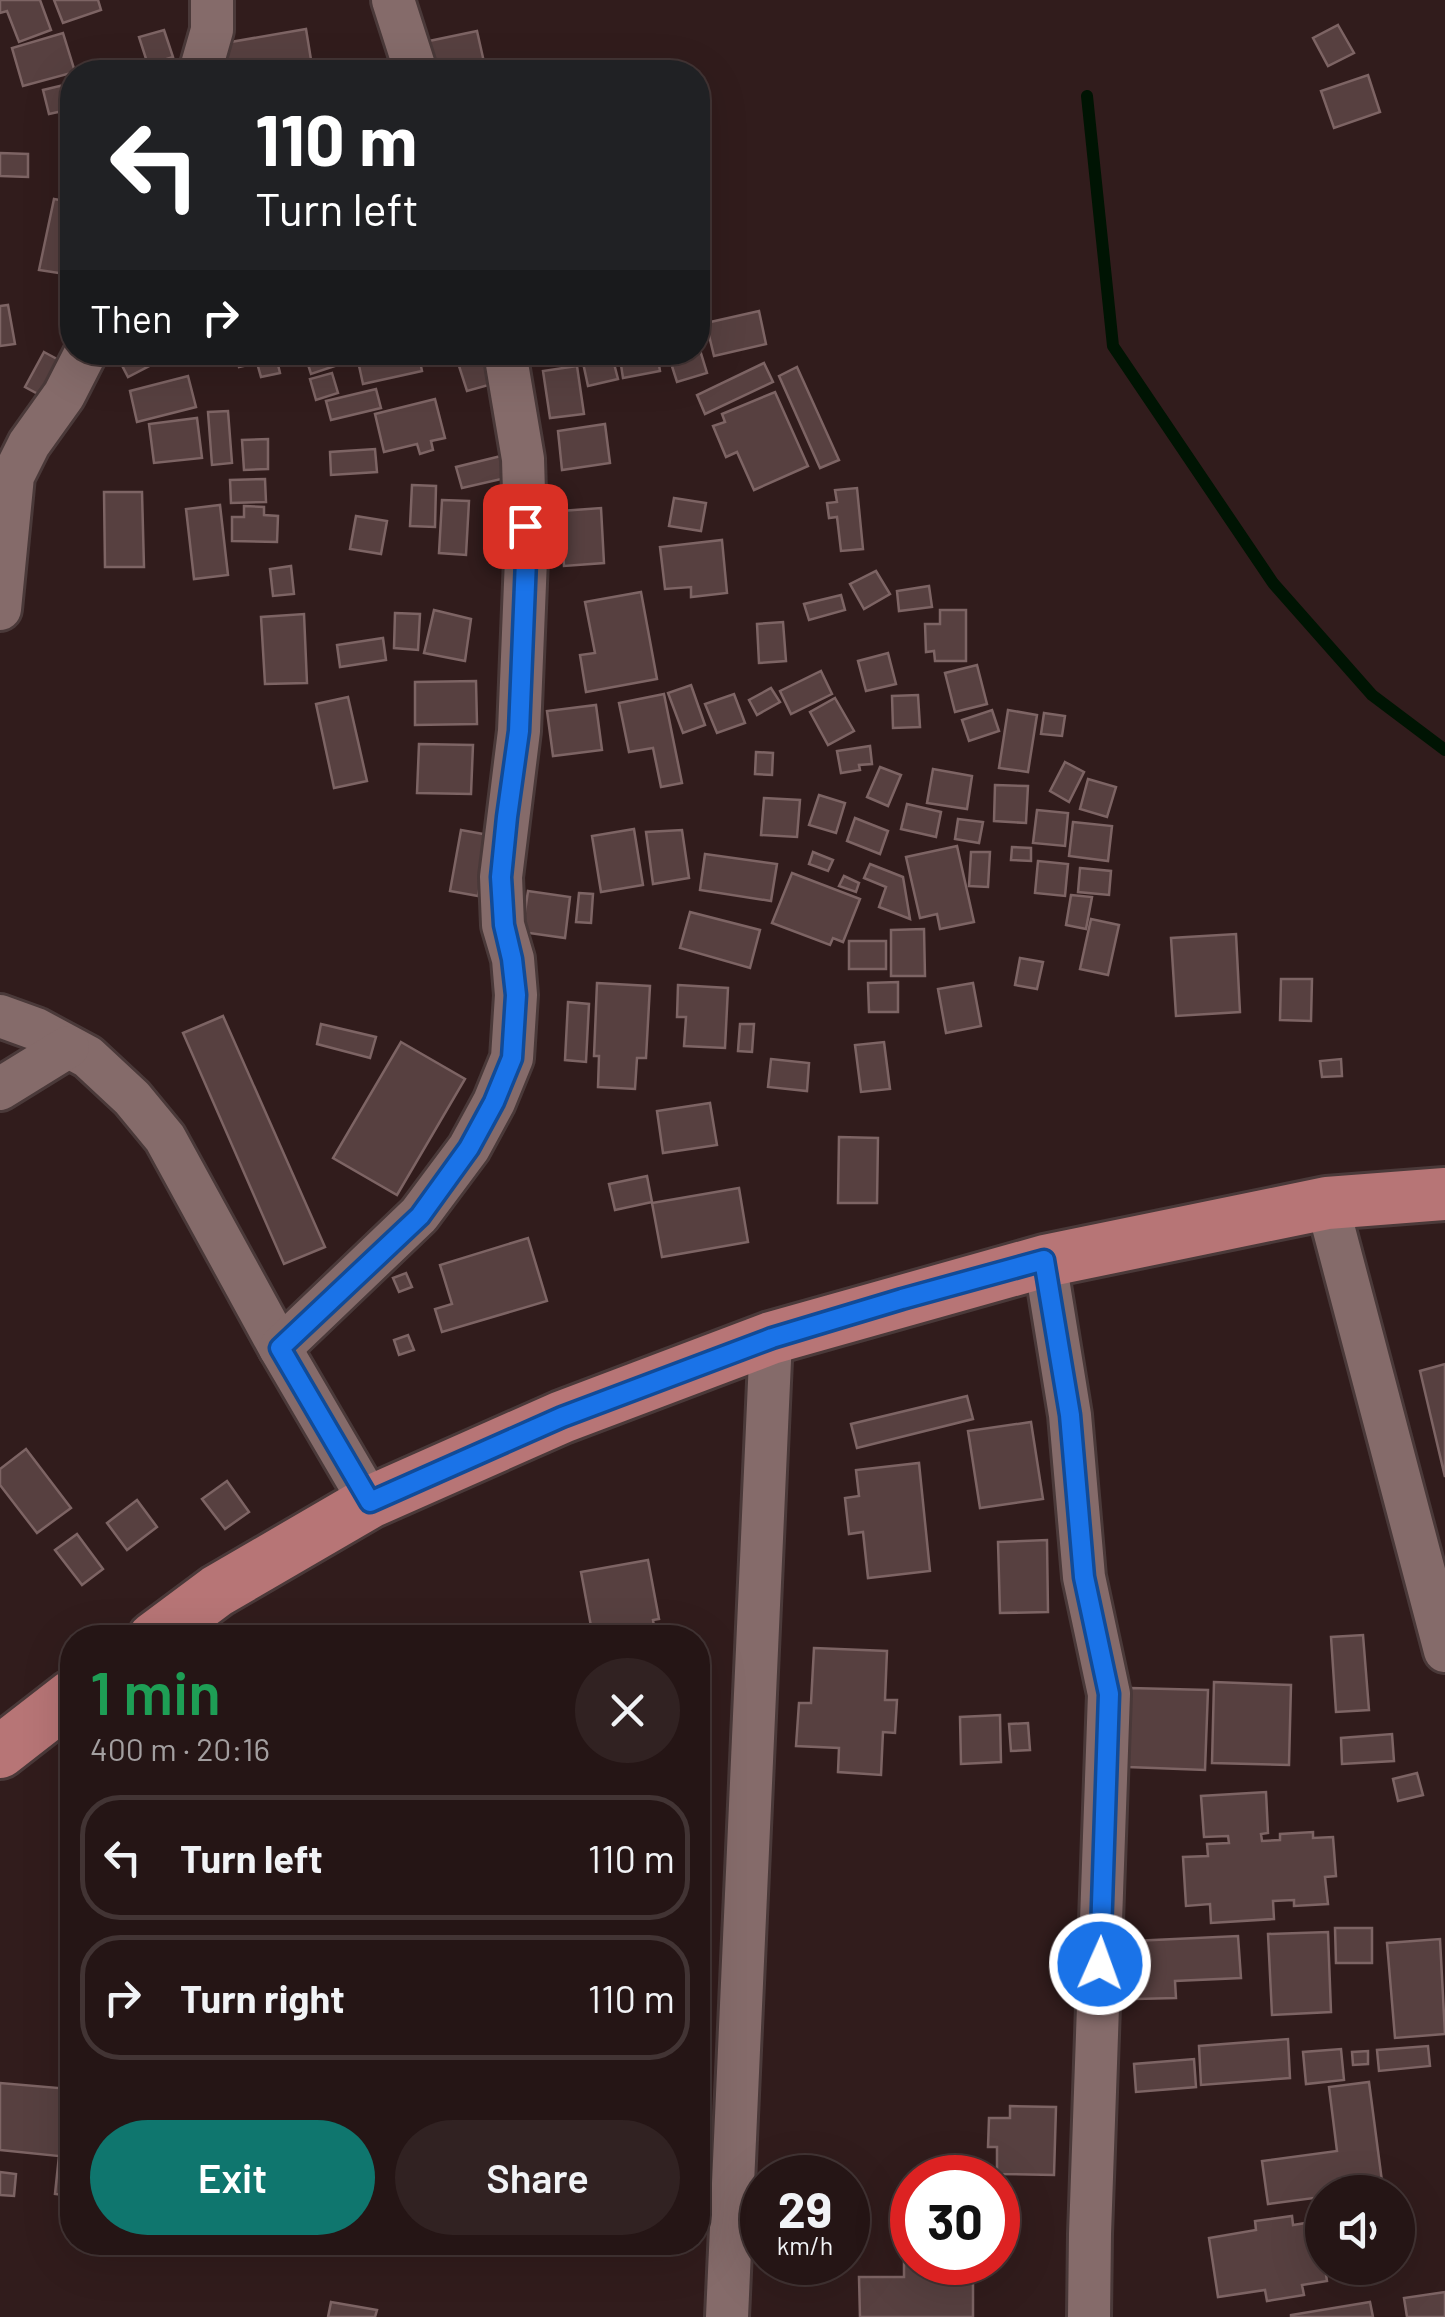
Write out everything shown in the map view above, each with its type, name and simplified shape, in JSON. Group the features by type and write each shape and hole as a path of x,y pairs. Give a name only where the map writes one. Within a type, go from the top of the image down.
{"main road":[{"path":"172,1625 218,1591 370,1502 562,1417 772,1338 1044,1260 1326,1203 1445,1194"},
{"path":"0,1752 60,1705"}],"street":[{"path":"203,60 212,30 212,0"},
{"path":"394,0 412,60"},
{"path":"0,609 13,476 80,365"},
{"path":"280,1348 420,1216 469,1148 512,1058 516,995 504,925 501,877 519,731 526,560 523,460 507,365"},
{"path":"0,1016 36,1029 88,1057 132,1098 164,1138 370,1502"},
{"path":"0,1088 68,1047"},
{"path":"1326,1203 1445,1651"},
{"path":"1044,1260 1070,1415 1084,1577 1109,1694 1090,2317"},
{"path":"727,2317 772,1338"}],"building":[{"path":"0,0 40,0 51,30 19,42 7,11 0,13"},
{"path":"54,0 98,0 101,10 63,23"},
{"path":"1338,25 1354,53 1328,66 1313,38"},
{"path":"306,29 311,60 222,60 219,44"},
{"path":"164,30 173,57 146,60 139,37"},
{"path":"477,31 484,60 433,60 429,41"},
{"path":"63,33 71,60 60,60 60,76 23,86 12,48"},
{"path":"1368,75 1380,112 1334,128 1321,91"},
{"path":"60,86 60,112 49,114 43,90"},
{"path":"0,153 28,154 28,177 0,176"},
{"path":"54,199 60,200 60,273 39,270"},
{"path":"8,305 15,344 0,346 0,306"},
{"path":"759,311 766,344 714,356 710,322"},
{"path":"44,352 60,361 60,365 70,366 51,401 25,387"},
{"path":"764,363 773,382 705,414 697,395"},
{"path":"122,365 151,365 128,377"},
{"path":"258,365 278,365 280,373 261,377"},
{"path":"308,365 338,365 311,374"},
{"path":"359,365 421,365 422,371 363,384"},
{"path":"490,365 496,383 467,391 459,366"},
{"path":"584,365 614,365 618,379 588,386"},
{"path":"621,365 659,365 660,371 623,378"},
{"path":"672,365 705,365 707,373 677,382"},
{"path":"577,366 584,414 550,418 543,371"},
{"path":"797,367 839,460 820,468 779,376"},
{"path":"332,373 338,393 316,400 310,379"},
{"path":"188,376 196,407 137,422 130,391"},
{"path":"376,389 381,408 331,420 326,401"},
{"path":"775,392 808,466 754,490 737,452 726,457 713,426 725,422 722,414"},
{"path":"435,399 445,438 431,441 433,450 420,454 417,444 384,452 375,414"},
{"path":"228,411 232,463 212,465 208,412"},
{"path":"197,418 202,458 154,463 149,424"},
{"path":"605,424 610,463 562,470 558,431"},
{"path":"268,439 268,469 244,470 242,440"},
{"path":"375,449 377,472 331,475 330,452"},
{"path":"509,454 514,476 462,488 456,467"},
{"path":"265,479 266,502 231,503 230,480"},
{"path":"412,485 436,486 435,527 410,526"},
{"path":"857,488 863,549 841,551 837,517 829,518 827,503 837,502 835,490"},
{"path":"104,492 142,492 144,567 105,567"},
{"path":"674,498 706,503 701,531 669,526"},
{"path":"442,500 469,501 466,555 439,553"},
{"path":"220,505 228,575 194,579 186,509"},
{"path":"244,506 264,507 264,515 278,516 277,542 232,541 232,517 244,517"},
{"path":"601,508 604,563 564,566 561,511"},
{"path":"356,516 387,521 381,554 350,549"},
{"path":"722,540 727,593 691,597 691,587 665,589 660,547"},
{"path":"291,566 294,594 273,596 270,569"},
{"path":"876,571 890,594 864,609 850,584"},
{"path":"929,586 932,607 899,611 897,591"},
{"path":"641,592 657,679 586,692 580,655 595,653 585,602"},
{"path":"841,595 845,610 809,620 804,604"},
{"path":"434,610 471,619 465,661 424,653"},
{"path":"940,610 966,610 966,661 935,661 934,651 926,652 925,624 940,624"},
{"path":"395,613 420,614 418,650 394,648"},
{"path":"304,614 307,683 265,684 261,617"},
{"path":"783,622 786,661 759,663 757,624"},
{"path":"383,638 386,660 340,667 337,645"},
{"path":"888,653 896,684 866,691 858,661"},
{"path":"977,665 987,704 955,712 945,673"},
{"path":"821,671 832,694 791,714 780,691"},
{"path":"476,681 477,724 415,725 415,682"},
{"path":"691,685 705,725 683,733 668,693"},
{"path":"771,688 780,702 757,715 749,700"},
{"path":"664,694 682,783 661,787 653,748 629,752 619,703"},
{"path":"734,694 745,723 717,733 705,704"},
{"path":"918,695 920,727 893,728 892,696"},
{"path":"348,697 367,781 334,788 316,704"},
{"path":"835,698 854,731 828,745 810,712"},
{"path":"596,705 602,750 553,756 547,711"},
{"path":"992,710 999,731 969,741 962,720"},
{"path":"1008,710 1037,715 1028,772 999,768"},
{"path":"1044,713 1065,716 1062,736 1041,734"},
{"path":"419,744 473,745 471,794 417,793"},
{"path":"870,746 872,764 841,773 837,751"},
{"path":"756,752 773,753 772,775 755,774"},
{"path":"1065,762 1084,772 1069,802 1050,791"},
{"path":"880,767 901,775 888,806 867,797"},
{"path":"933,769 972,776 967,809 927,803"},
{"path":"1088,779 1116,787 1107,817 1080,809"},
{"path":"995,785 1028,786 1026,823 994,821"},
{"path":"819,795 845,803 836,833 809,825"},
{"path":"764,798 800,800 797,837 761,835"},
{"path":"907,804 941,812 936,837 901,829"},
{"path":"1037,810 1068,813 1065,846 1033,843"},
{"path":"855,818 888,831 880,854 847,841"},
{"path":"958,819 983,822 979,843 955,839"},
{"path":"1073,822 1112,826 1108,861 1069,856"},
{"path":"634,829 643,885 601,892 592,836"},
{"path":"461,830 489,835 478,896 450,891"},
{"path":"682,830 689,878 653,884 646,832"},
{"path":"957,846 974,922 940,929 937,914 920,918 906,857"},
{"path":"1012,847 1031,848 1031,861 1011,860"},
{"path":"813,852 833,860 828,871 809,864"},
{"path":"971,852 990,852 988,887 969,886"},
{"path":"705,854 777,864 771,901 700,890"},
{"path":"1038,861 1068,864 1065,896 1035,893"},
{"path":"870,864 903,877 910,919 879,907 886,887 864,878"},
{"path":"1080,868 1111,871 1109,895 1078,892"},
{"path":"792,873 860,899 843,942 833,938 830,945 772,923"},
{"path":"844,876 859,883 856,892 839,886"},
{"path":"528,891 570,897 565,938 522,932"},
{"path":"579,893 593,894 591,923 576,922"},
{"path":"1071,895 1092,897 1086,929 1066,925"},
{"path":"690,912 760,930 750,968 680,948"},
{"path":"1091,919 1119,925 1108,975 1080,969"},
{"path":"924,929 925,976 891,976 891,930"},
{"path":"1236,934 1240,1012 1176,1016 1171,938"},
{"path":"849,941 886,941 886,969 849,969"},
{"path":"1020,958 1043,962 1037,989 1015,985"},
{"path":"1281,979 1312,979 1311,1021 1280,1020"},
{"path":"898,982 898,1012 869,1012 868,983"},
{"path":"597,983 650,986 646,1058 637,1058 635,1089 598,1087 599,1056 594,1056"},
{"path":"973,983 981,1026 946,1033 938,989"},
{"path":"678,985 728,988 725,1048 684,1046 686,1017 677,1017"},
{"path":"568,1002 589,1004 586,1062 565,1060"},
{"path":"223,1016 325,1247 284,1264 183,1033"},
{"path":"321,1024 376,1037 370,1058 317,1044"},
{"path":"740,1024 754,1024 752,1052 738,1051"},
{"path":"401,1042 465,1079 397,1195 333,1158"},
{"path":"884,1042 890,1089 861,1092 855,1045"},
{"path":"771,1059 809,1063 807,1091 768,1087"},
{"path":"1341,1059 1342,1076 1322,1077 1320,1061"},
{"path":"710,1103 717,1145 663,1153 657,1111"},
{"path":"839,1137 878,1138 877,1203 838,1203"},
{"path":"647,1176 652,1202 615,1210 609,1184"},
{"path":"739,1188 748,1242 662,1257 652,1203"},
{"path":"528,1238 547,1301 442,1332 435,1309 452,1304 440,1265"},
{"path":"406,1273 412,1287 399,1292 393,1278"},
{"path":"408,1335 414,1350 399,1355 394,1340"},
{"path":"1445,1364 1445,1477 1420,1371"},
{"path":"967,1396 973,1419 857,1448 851,1424"},
{"path":"1031,1422 1043,1499 980,1508 968,1431"},
{"path":"26,1449 71,1508 37,1533 0,1485 0,1469"},
{"path":"919,1463 930,1571 868,1578 863,1532 849,1534 845,1498 859,1496 856,1470"},
{"path":"227,1481 249,1512 225,1529 202,1499"},
{"path":"137,1500 157,1527 127,1550 107,1523"},
{"path":"77,1534 103,1569 82,1585 55,1550"},
{"path":"1047,1540 1048,1612 1000,1613 998,1542"},
{"path":"648,1560 659,1619 653,1620 654,1625 591,1625 581,1572"},
{"path":"1363,1635 1369,1710 1336,1712 1331,1637"},
{"path":"814,1648 887,1651 885,1700 897,1700 895,1733 883,1732 881,1775 838,1772 839,1748 796,1746 799,1703 811,1703"},
{"path":"1214,1682 1291,1685 1289,1765 1212,1763"},
{"path":"1130,1688 1208,1690 1205,1770 1128,1767"},
{"path":"1000,1715 1001,1762 961,1764 960,1717"},
{"path":"1028,1723 1030,1750 1011,1751 1009,1724"},
{"path":"1392,1734 1394,1761 1342,1764 1341,1738"},
{"path":"1417,1773 1423,1795 1398,1801 1393,1779"},
{"path":"1266,1792 1268,1833 1261,1834 1262,1841 1280,1840 1280,1834 1313,1832 1313,1838 1333,1837 1336,1876 1325,1877 1328,1904 1294,1906 1294,1900 1273,1901 1274,1919 1211,1923 1210,1904 1186,1906 1183,1857 1208,1856 1207,1844 1229,1843 1228,1836 1204,1837 1201,1796"},
{"path":"1335,1928 1372,1928 1372,1963 1336,1963"},
{"path":"1328,1932 1331,2012 1272,2015 1268,1934"},
{"path":"1238,1936 1241,1978 1175,1981 1176,1998 1136,1999 1133,1941"},
{"path":"1440,1939 1445,2034 1395,2038 1387,1943"},
{"path":"1288,2039 1290,2078 1201,2085 1199,2046"},
{"path":"1428,2046 1430,2066 1379,2071 1377,2050"},
{"path":"1341,2049 1344,2080 1306,2084 1303,2052"},
{"path":"1368,2051 1368,2064 1353,2065 1352,2052"},
{"path":"1194,2059 1196,2087 1136,2092 1134,2064"},
{"path":"1369,2082 1381,2175 1305,2175 1305,2199 1268,2204 1262,2161 1337,2151 1329,2087"},
{"path":"0,2083 60,2088 60,2195 55,2194 59,2156 0,2150"},
{"path":"1010,2106 1056,2107 1054,2175 1020,2174 1020,2155 997,2155 997,2147 988,2147 989,2118 1010,2118"},
{"path":"0,2172 16,2174 14,2196 0,2195"},
{"path":"1292,2216 1293,2225 1305,2223 1304,2295 1267,2301 1265,2290 1218,2297 1209,2238 1256,2230 1255,2221"},
{"path":"870,2277 890,2277 890,2285 973,2285 973,2317 860,2317 859,2285 870,2285"},
{"path":"1445,2292 1445,2317 1407,2317 1404,2298"},
{"path":"331,2302 377,2310 375,2317 328,2317"},
{"path":"1370,2302 1373,2317 1291,2317 1291,2315"}],"waterway":[{"path":"1087,96 1113,346 1273,583 1372,695 1445,750"}],"route":[{"path":"525,526 519,731 501,877 504,925 516,995 512,1058 469,1148 420,1216 280,1348 370,1502 562,1417 772,1338 1044,1260 1070,1415 1084,1577 1109,1694 1100,1964"}]}
